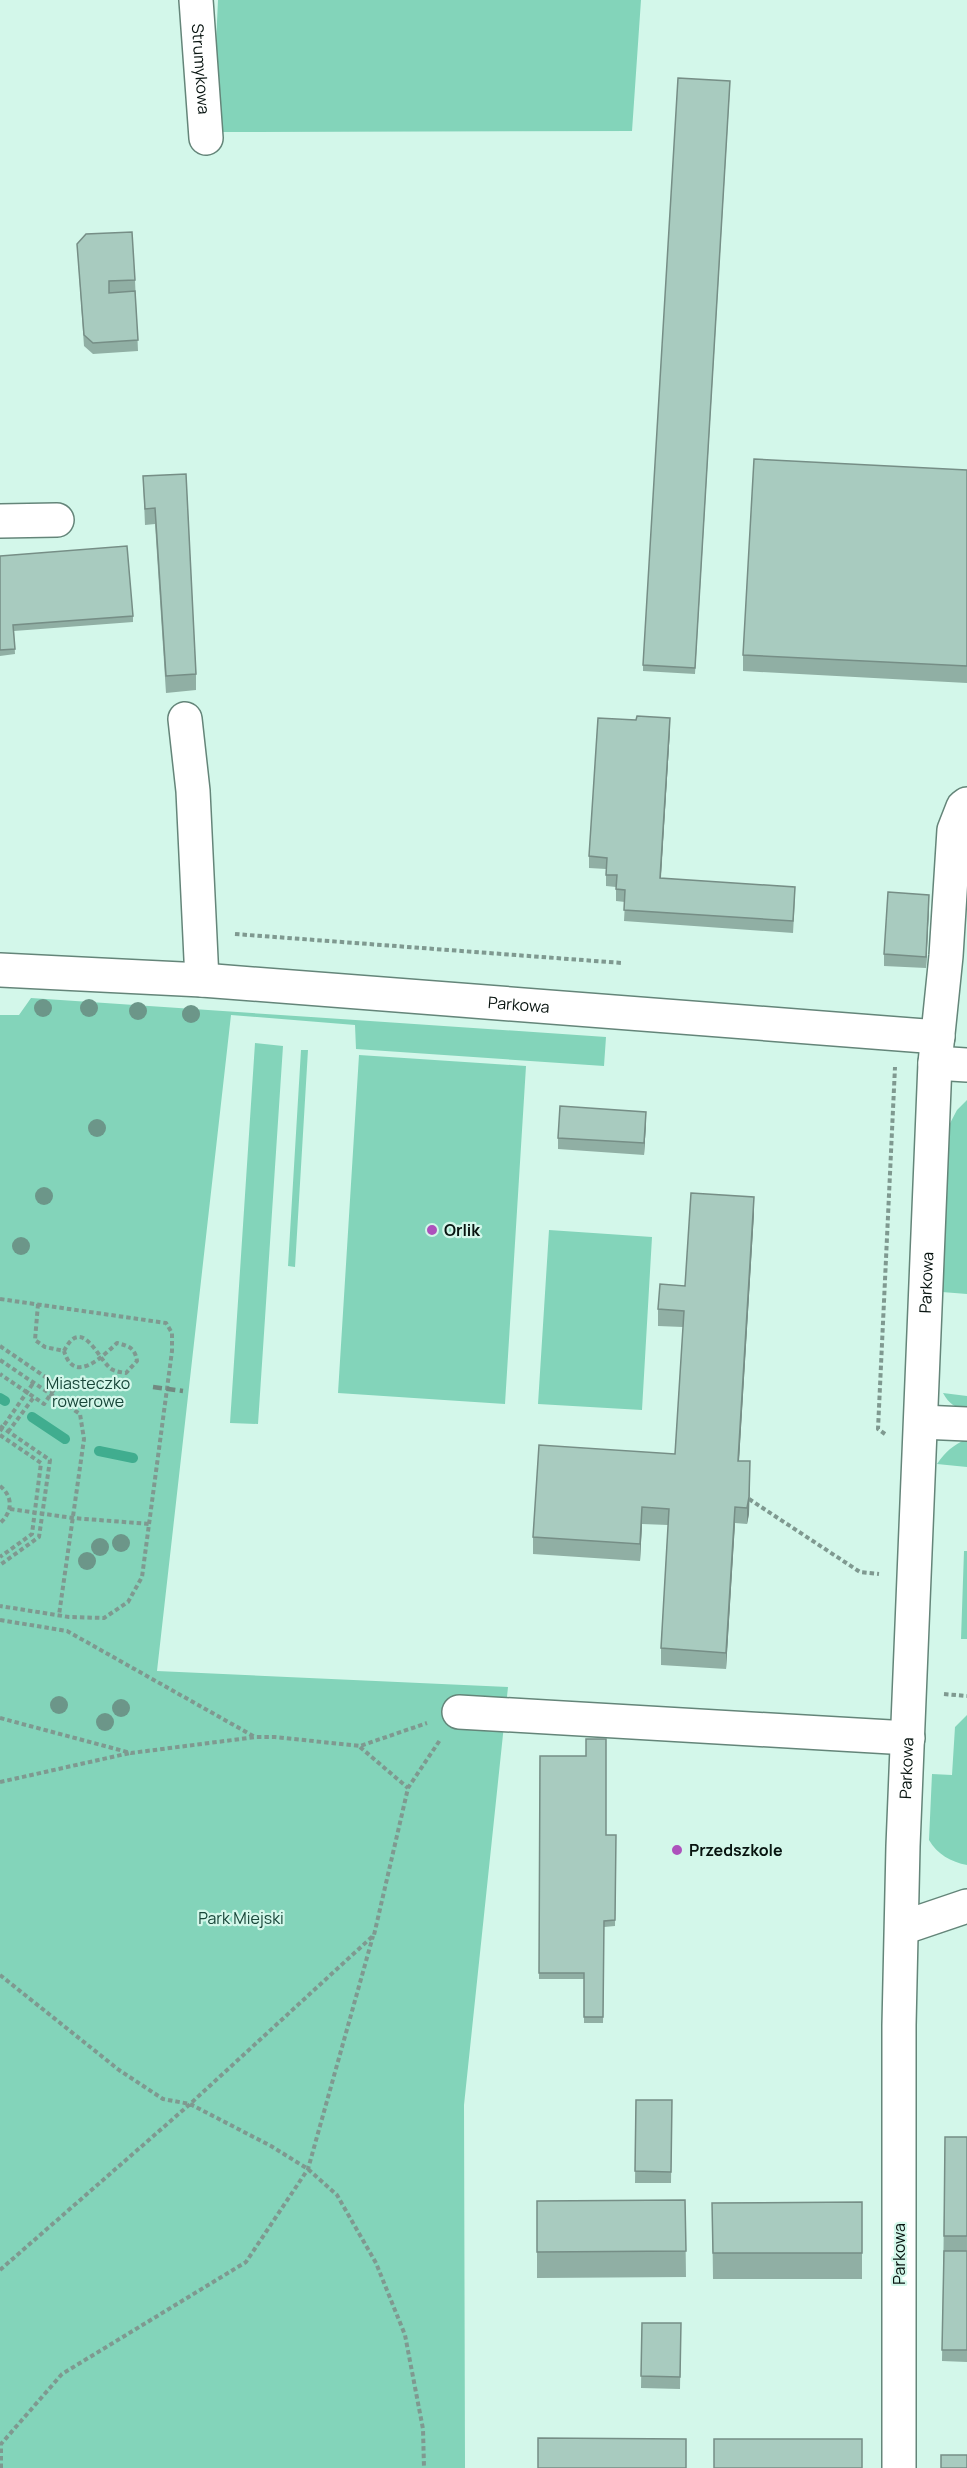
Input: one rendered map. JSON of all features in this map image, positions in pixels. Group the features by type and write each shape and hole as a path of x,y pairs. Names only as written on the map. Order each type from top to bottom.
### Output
{"street":[{"name":"Strumykowa","path":"196,0 206,138"},
{"path":"0,521 57,519"},
{"path":"184,719 193,791 202,980"},
{"path":"967,804 963,807 954,830 946,956 936,1050 967,1065"},
{"name":"Parkowa","path":"0,970 202,980 936,1050 898,2025 899,2468"},
{"path":"921,1422 967,1424"},
{"path":"459,1712 908,1738"},
{"path":"902,1929 967,1906"}],"path":[{"path":"200,937 226,933 622,963"},
{"path":"0,1299 166,1323 172,1333 172,1351 142,1577 128,1602 104,1618 59,1615 0,1606"},
{"path":"38,1304 35,1340 45,1347 64,1351"},
{"path":"64,1351 68,1343 76,1338 84,1338 92,1342 102,1357 108,1367 117,1372 126,1373 137,1361 135,1352 130,1346 117,1343 102,1357 89,1365 72,1366 64,1351"},
{"path":"0,1346 57,1385 44,1404 0,1374"},
{"path":"0,1360 80,1414 84,1439 59,1615"},
{"path":"1,1430 34,1382"},
{"path":"8,1432 34,1396"},
{"path":"0,1565 39,1536 50,1460 8,1432 1,1430"},
{"path":"0,1557 32,1534 41,1463 1,1430"},
{"path":"0,1486 9,1496 10,1509 0,1523"},
{"path":"749,1498 860,1572 881,1574"},
{"path":"10,1509 72,1518 150,1524"},
{"path":"0,1620 68,1631 256,1737"},
{"path":"0,1782 131,1753 256,1737 360,1746 459,1712"},
{"path":"1,2468 1,2444 62,2374 246,2262 308,2169 374,1935 408,1788 459,1712"},
{"path":"0,1718 131,1753"},
{"path":"360,1746 408,1788"},
{"path":"0,2270 190,2104 374,1935"},
{"path":"0,1975 119,2070 163,2099 190,2104 271,2146 308,2169 337,2196 376,2264 405,2335 423,2429 424,2468"}],"green space":[{"path":"218,0 641,0 632,131 212,132"},
{"name":"Park Miejski","path":"31,998 606,1037 604,1066 356,1049 355,1025 231,1015 157,1671 508,1687 464,2105 465,2468 0,2468 0,1015 19,1015"},
{"path":"255,1043 283,1046 258,1424 230,1423"},
{"path":"301,1050 308,1050 295,1267 288,1266"},
{"name":"Orlik","path":"359,1055 526,1066 505,1404 338,1393"},
{"path":"967,1100 967,1294 942,1292 947,1129 957,1110"},
{"path":"549,1230 652,1237 642,1410 538,1404"},
{"path":"943,1393 967,1396 967,1411 953,1405"},
{"path":"967,1439 967,1467 937,1464 950,1449"},
{"path":"964,1551 967,1551 967,1639 961,1639"},
{"path":"967,1715 967,1865 945,1857 929,1840 932,1774 952,1775 955,1727"}],"building":[{"path":"678,78 730,81 695,668 643,665"},
{"path":"132,232 135,280 109,281 109,293 135,291 138,340 93,343 84,335 77,244 86,234"},
{"path":"754,459 967,470 967,666 743,655"},
{"path":"186,474 196,674 166,676 155,508 145,509 143,476"},
{"path":"127,546 133,616 13,625 15,649 0,650 0,556"},
{"path":"637,716 670,718 660,878 795,887 793,921 624,910 625,890 616,889 617,875 606,875 607,858 589,856 598,718 636,720"},
{"path":"888,892 929,895 926,957 884,954"},
{"path":"560,1106 646,1112 644,1143 558,1138"},
{"path":"691,1193 754,1197 738,1461 750,1461 749,1497 747,1508 735,1507 726,1653 661,1648 669,1509 642,1507 640,1544 533,1537 539,1445 675,1454 684,1311 658,1309 660,1284 685,1286"},
{"path":"586,1739 606,1739 606,1835 616,1835 615,1920 604,1921 603,2017 584,2017 584,1973 539,1973 540,1756 586,1756"},
{"path":"636,2100 672,2100 671,2172 635,2171"},
{"path":"945,2137 967,2137 967,2236 944,2236"},
{"path":"685,2200 686,2251 537,2252 537,2201"},
{"path":"862,2202 862,2253 713,2253 712,2203"},
{"path":"944,2251 967,2251 967,2350 942,2350"},
{"path":"642,2323 681,2323 680,2377 641,2376"},
{"path":"538,2438 686,2439 686,2468 538,2468"},
{"path":"714,2439 862,2439 862,2468 714,2468"},
{"path":"941,2455 967,2455 967,2468 941,2468"}],"waterway":[{"path":"0,1398 5,1401"},
{"path":"32,1417 65,1439"},
{"path":"99,1451 133,1458"}],"railway":[{"path":"153,1387 183,1391"}],"place":[{"name":"Orlik","path":"432,1230"},
{"name":"Przedszkole","path":"677,1850"}],"park label":[{"name":"Miasteczko rowerowe","path":"88,1392"}]}
